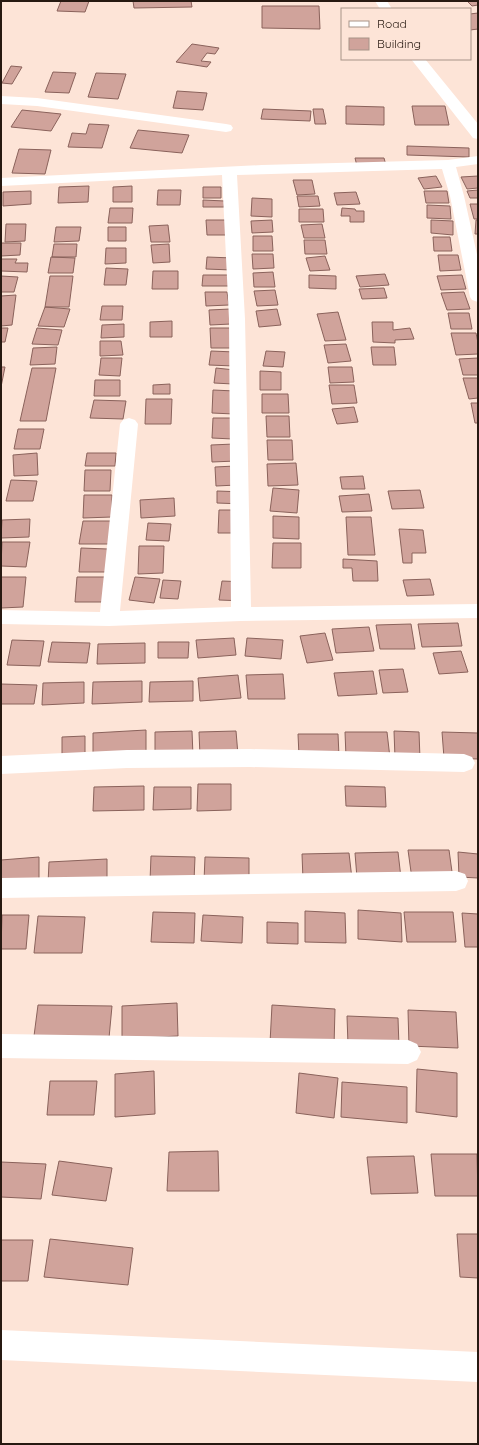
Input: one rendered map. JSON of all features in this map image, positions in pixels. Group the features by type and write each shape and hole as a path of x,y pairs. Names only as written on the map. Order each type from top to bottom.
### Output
{"street":[{"path":"419,60 428,76 468,119 478,135"},
{"path":"1,100 37,102 226,128"},
{"path":"1,182 229,171 448,164 478,160"},
{"path":"448,164 457,196 478,297"},
{"path":"229,171 237,319 241,614"},
{"path":"110,618 129,424"},
{"path":"1,617 110,618 241,614 478,611"},
{"path":"1,765 127,759 242,758 464,762"},
{"path":"1,888 456,881"},
{"path":"1,1046 408,1052"},
{"path":"1,1345 478,1367"}],"building":[{"path":"61,1 89,1 85,12 57,11"},
{"path":"133,1 191,1 192,7 134,8"},
{"path":"467,1 478,1 478,5 472,6"},
{"path":"262,6 319,6 320,29 262,28"},
{"path":"478,13 478,29 471,30 471,14"},
{"path":"192,44 219,48 215,54 207,53 201,61 211,62 207,67 176,62"},
{"path":"11,66 22,67 12,84 2,83"},
{"path":"53,72 76,73 69,93 45,92"},
{"path":"96,73 126,74 118,99 88,97"},
{"path":"177,91 207,93 203,110 173,108"},
{"path":"346,106 384,107 384,125 346,124"},
{"path":"412,106 445,106 449,125 415,125"},
{"path":"263,109 311,111 310,121 261,119"},
{"path":"313,109 323,109 326,124 315,124"},
{"path":"22,110 61,114 51,131 11,127"},
{"path":"89,124 109,125 102,148 68,147 72,133 86,134"},
{"path":"138,130 189,135 182,153 130,148"},
{"path":"407,146 469,148 469,157 407,155"},
{"path":"19,149 51,150 45,174 12,173"},
{"path":"355,158 384,158 387,169 358,170"},
{"path":"436,176 442,187 424,189 418,178"},
{"path":"478,176 478,188 467,189 461,177"},
{"path":"293,180 312,180 315,194 297,195"},
{"path":"89,186 88,202 58,203 59,187"},
{"path":"132,186 132,202 113,202 113,187"},
{"path":"203,187 221,187 221,198 203,198"},
{"path":"158,190 181,190 180,205 157,205"},
{"path":"478,190 478,198 470,198 467,191"},
{"path":"31,191 31,204 3,206 3,192"},
{"path":"424,191 447,191 449,203 426,203"},
{"path":"356,192 360,204 337,205 334,193"},
{"path":"297,196 318,196 320,206 299,207"},
{"path":"252,198 272,199 272,217 251,216"},
{"path":"203,200 225,201 224,207 203,207"},
{"path":"470,204 478,204 478,219 474,219"},
{"path":"427,205 450,206 451,219 427,218"},
{"path":"110,208 133,208 132,223 108,223"},
{"path":"342,208 364,211 364,222 350,222 350,216 341,216"},
{"path":"299,209 323,209 324,222 299,222"},
{"path":"206,220 227,220 228,235 207,235"},
{"path":"272,220 273,232 252,233 251,221"},
{"path":"431,220 453,221 453,235 431,233"},
{"path":"476,220 478,220 478,234 475,234"},
{"path":"6,224 26,224 25,241 5,242"},
{"path":"322,224 325,238 304,238 301,225"},
{"path":"168,225 170,242 151,242 149,226"},
{"path":"56,227 81,227 79,241 54,242"},
{"path":"108,227 126,227 126,241 108,241"},
{"path":"253,236 272,236 273,251 253,251"},
{"path":"433,237 450,237 452,251 434,251"},
{"path":"304,240 325,240 327,254 305,254"},
{"path":"1,243 21,243 20,255 1,256"},
{"path":"54,244 77,244 76,257 52,257"},
{"path":"169,244 170,262 153,263 151,245"},
{"path":"106,248 126,248 126,263 105,264"},
{"path":"252,254 273,254 274,268 253,269"},
{"path":"438,255 458,255 461,270 440,271"},
{"path":"325,256 330,270 310,271 306,258"},
{"path":"51,257 75,258 73,273 48,273"},
{"path":"207,257 233,258 232,270 206,269"},
{"path":"1,259 17,259 15,263 28,263 27,272 1,271"},
{"path":"106,268 128,269 126,285 104,285"},
{"path":"153,271 178,271 178,289 152,289"},
{"path":"273,272 275,287 254,287 253,273"},
{"path":"385,274 389,285 360,287 356,276"},
{"path":"203,275 229,275 229,286 202,286"},
{"path":"309,275 336,276 336,289 309,288"},
{"path":"462,275 466,289 441,290 437,276"},
{"path":"1,276 18,277 14,292 1,292"},
{"path":"50,276 73,276 69,307 45,307"},
{"path":"384,288 387,298 362,299 359,289"},
{"path":"275,290 278,305 257,306 254,291"},
{"path":"205,292 227,292 229,305 206,306"},
{"path":"464,292 470,309 447,310 441,293"},
{"path":"16,295 12,325 1,326 1,296"},
{"path":"102,306 123,306 122,320 100,320"},
{"path":"45,307 70,309 64,327 38,326"},
{"path":"230,309 231,324 210,325 209,310"},
{"path":"277,309 281,325 259,327 256,311"},
{"path":"338,312 346,340 325,341 317,314"},
{"path":"448,313 469,313 472,329 451,329"},
{"path":"172,321 172,337 150,337 150,322"},
{"path":"372,322 393,322 393,330 410,328 414,339 395,340 395,343 373,342"},
{"path":"124,324 124,337 101,338 102,325"},
{"path":"1,328 8,328 5,342 1,342"},
{"path":"37,328 62,330 58,345 32,344"},
{"path":"210,328 232,328 233,348 211,348"},
{"path":"451,333 476,333 478,354 456,355"},
{"path":"100,341 121,341 123,355 100,356"},
{"path":"346,344 351,361 328,363 324,345"},
{"path":"57,347 55,364 30,365 33,348"},
{"path":"371,347 394,347 396,365 373,365"},
{"path":"211,351 235,352 234,366 209,365"},
{"path":"266,351 285,352 283,367 263,366"},
{"path":"101,358 122,358 120,376 99,375"},
{"path":"478,358 478,375 463,375 459,359"},
{"path":"1,367 5,367 1,387"},
{"path":"328,367 352,367 354,382 330,383"},
{"path":"32,368 56,368 46,421 20,421"},
{"path":"216,368 235,370 233,384 214,383"},
{"path":"260,371 281,372 281,390 260,390"},
{"path":"463,378 478,378 478,398 469,399"},
{"path":"95,380 120,380 120,396 94,396"},
{"path":"170,384 170,394 153,394 153,385"},
{"path":"329,385 354,385 357,403 332,404"},
{"path":"213,390 235,391 234,414 212,413"},
{"path":"262,394 288,394 289,413 262,413"},
{"path":"146,399 172,399 171,424 145,424"},
{"path":"94,400 126,401 123,419 90,418"},
{"path":"471,403 478,403 478,423 475,423"},
{"path":"354,407 358,422 337,424 332,409"},
{"path":"266,416 289,416 290,437 267,437"},
{"path":"213,418 235,418 233,439 212,438"},
{"path":"18,429 44,429 40,449 14,449"},
{"path":"267,440 292,440 293,460 268,460"},
{"path":"234,444 236,461 212,462 211,445"},
{"path":"37,453 38,475 14,476 13,455"},
{"path":"87,453 116,453 115,466 85,466"},
{"path":"296,463 298,485 268,486 267,464"},
{"path":"235,466 237,485 216,486 215,467"},
{"path":"85,470 111,470 110,491 84,491"},
{"path":"363,476 365,489 342,489 340,477"},
{"path":"11,480 37,481 33,501 6,501"},
{"path":"273,488 299,490 297,513 270,511"},
{"path":"420,490 424,508 392,509 388,491"},
{"path":"217,491 245,492 244,504 217,503"},
{"path":"369,494 372,511 342,512 339,496"},
{"path":"84,495 112,495 112,517 83,518"},
{"path":"174,498 175,516 141,518 140,500"},
{"path":"219,510 243,510 243,533 218,533"},
{"path":"273,516 299,517 299,539 273,538"},
{"path":"346,517 371,517 375,555 348,555"},
{"path":"30,519 29,537 1,538 2,520"},
{"path":"83,521 112,521 110,544 79,544"},
{"path":"148,523 171,524 169,541 146,540"},
{"path":"399,529 423,530 426,553 412,553 412,563 403,563"},
{"path":"2,542 30,542 26,567 1,566"},
{"path":"273,543 301,543 301,568 272,568"},
{"path":"139,546 164,546 163,573 138,574"},
{"path":"81,548 108,549 106,572 79,572"},
{"path":"343,559 377,561 378,581 353,581 352,568 343,568"},
{"path":"1,577 26,577 23,607 1,608"},
{"path":"77,577 107,577 105,602 75,602"},
{"path":"135,577 160,579 154,603 129,600"},
{"path":"430,579 434,595 407,596 403,580"},
{"path":"163,580 181,581 178,599 160,598"},
{"path":"222,581 248,582 246,601 219,600"},
{"path":"458,623 462,646 422,647 418,624"},
{"path":"411,624 415,649 380,649 376,625"},
{"path":"369,627 374,651 336,653 332,629"},
{"path":"325,633 333,660 307,663 300,636"},
{"path":"234,638 236,655 198,658 196,640"},
{"path":"247,638 283,640 281,659 245,656"},
{"path":"12,640 44,641 40,666 7,665"},
{"path":"52,642 90,643 87,663 48,662"},
{"path":"158,642 189,642 188,658 158,658"},
{"path":"145,643 145,663 97,664 98,644"},
{"path":"461,651 468,672 439,674 433,653"},
{"path":"403,669 408,692 383,693 379,670"},
{"path":"373,671 377,694 338,696 334,673"},
{"path":"283,674 285,699 248,699 246,675"},
{"path":"238,675 241,698 200,701 198,678"},
{"path":"142,681 142,702 92,704 93,682"},
{"path":"193,681 193,701 149,702 150,682"},
{"path":"84,682 84,703 42,705 43,683"},
{"path":"1,684 37,685 34,704 1,704"},
{"path":"146,730 146,755 93,758 93,733"},
{"path":"192,731 193,756 155,757 155,732"},
{"path":"236,731 238,755 200,756 199,732"},
{"path":"394,731 419,732 420,759 395,758"},
{"path":"345,732 387,732 390,758 346,757"},
{"path":"442,732 478,733 478,759 444,758"},
{"path":"298,734 338,734 339,756 299,756"},
{"path":"85,736 85,760 62,761 62,737"},
{"path":"198,784 231,784 231,810 197,811"},
{"path":"144,786 144,810 93,811 94,787"},
{"path":"345,786 385,787 386,807 346,806"},
{"path":"154,787 191,787 191,809 153,810"},
{"path":"408,850 449,850 453,879 412,879"},
{"path":"398,852 401,878 357,878 355,853"},
{"path":"458,852 478,854 478,878 459,877"},
{"path":"349,853 352,879 303,880 302,854"},
{"path":"151,856 195,857 194,881 150,881"},
{"path":"39,857 39,882 1,885 1,860"},
{"path":"205,857 249,858 249,882 204,881"},
{"path":"107,859 107,881 48,884 49,862"},
{"path":"358,910 401,913 402,942 358,939"},
{"path":"305,911 345,913 346,943 305,942"},
{"path":"153,912 195,913 194,943 151,942"},
{"path":"404,912 453,912 456,942 407,942"},
{"path":"462,913 478,914 478,947 465,947"},
{"path":"2,915 29,915 26,949 1,949"},
{"path":"203,915 243,917 242,943 201,941"},
{"path":"38,916 85,917 82,953 34,953"},
{"path":"267,922 298,923 298,944 267,943"},
{"path":"177,1003 178,1036 122,1039 122,1006"},
{"path":"38,1005 112,1006 109,1038 34,1036"},
{"path":"272,1005 335,1009 334,1047 270,1043"},
{"path":"408,1010 456,1012 458,1048 409,1046"},
{"path":"347,1016 398,1018 399,1047 348,1045"},
{"path":"417,1069 457,1073 457,1117 416,1112"},
{"path":"154,1071 155,1114 115,1117 115,1074"},
{"path":"299,1073 338,1078 334,1118 296,1113"},
{"path":"50,1081 97,1081 94,1115 47,1115"},
{"path":"342,1082 407,1087 407,1123 341,1117"},
{"path":"218,1151 219,1191 167,1191 169,1152"},
{"path":"431,1154 477,1154 478,1196 435,1196"},
{"path":"414,1156 418,1193 371,1194 367,1157"},
{"path":"59,1161 112,1168 106,1201 52,1195"},
{"path":"1,1162 46,1164 41,1199 1,1197"},
{"path":"457,1234 478,1234 478,1278 460,1277"},
{"path":"50,1239 133,1248 128,1285 44,1277"},
{"path":"1,1240 33,1240 28,1281 1,1281"}]}
